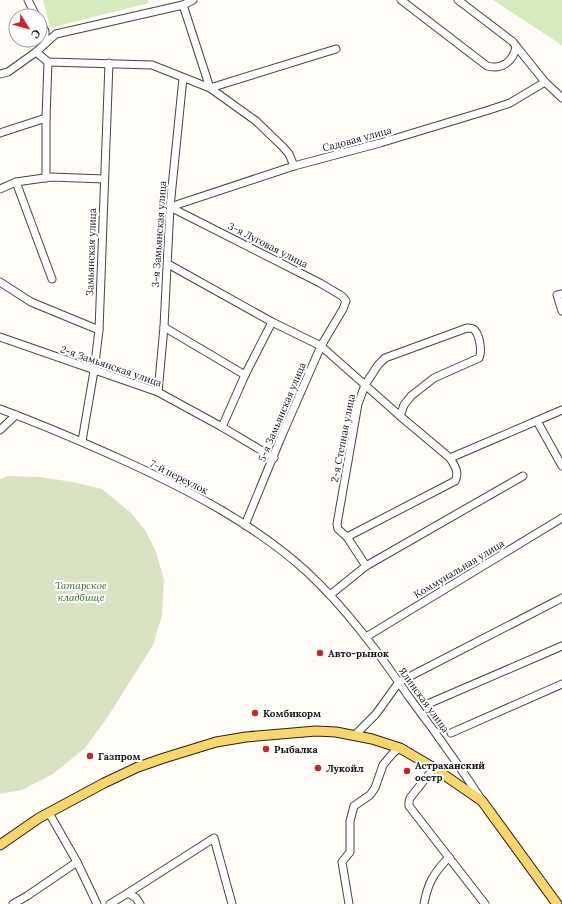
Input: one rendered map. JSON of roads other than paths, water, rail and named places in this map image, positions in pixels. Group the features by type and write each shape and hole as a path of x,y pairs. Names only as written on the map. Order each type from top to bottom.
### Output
{"main road":[{"path":"0,845 49,813 104,783 138,767 216,742 246,736 302,732 336,732 355,735 400,748 434,768 482,801 555,903"}],"street":[{"path":"48,41 56,34 183,5 193,0"},
{"path":"401,0 482,63 490,67 506,64 513,57 516,46"},
{"path":"458,0 513,42 545,82 562,98"},
{"path":"183,5 210,88"},
{"path":"0,74 8,72 40,48"},
{"path":"210,88 336,49"},
{"path":"36,52 48,62 152,65 210,88 261,126 289,154 294,166"},
{"path":"46,178 48,62"},
{"name":"Замьянская улица","path":"82,441 94,370 98,330 109,63"},
{"name":"3-я Замьянская улица","path":"158,392 164,327 170,206 183,78"},
{"name":"Садовая улица","path":"170,206 294,166 380,143 489,110 510,102 545,82"},
{"path":"0,132 46,118"},
{"path":"0,190 16,182 51,176 104,179"},
{"path":"16,182 52,279"},
{"name":"3-я Луговая улица","path":"170,206 320,283 343,298 346,302 343,309"},
{"path":"168,264 272,322 321,346 450,458 457,472 455,481 346,537"},
{"path":"0,282 31,302 98,330"},
{"path":"560,295 562,311"},
{"name":"5-я Замьянская улица","path":"245,525 321,346 343,309"},
{"path":"222,427 245,375 272,322"},
{"path":"164,327 245,375"},
{"name":"2-я Степная улица","path":"366,566 346,537 338,529 337,524 358,404 364,384 380,362 387,358 467,328 474,330 476,332 480,347 479,358 434,378 411,396 404,405 400,416"},
{"name":"2-я Замьянская улица","path":"0,337 158,392 222,427 274,458"},
{"name":"7-й переулок","path":"0,409 82,441 158,476 212,505 245,525 285,553 330,595"},
{"path":"450,458 562,410"},
{"path":"0,430 16,415"},
{"path":"537,421 562,466"},
{"path":"330,595 366,566 523,476"},
{"name":"Коммунальная улица","path":"366,637 562,518"},
{"name":"Ялинская улица","path":"330,595 345,610 366,637 482,801"},
{"path":"355,735 376,714 399,682 562,598"},
{"path":"430,703 562,646"},
{"path":"451,733 562,684"},
{"path":"349,904 342,862 350,852 350,821 352,809 356,804 370,795 375,788 383,765 393,753 400,748"},
{"path":"434,768 408,802 411,809 485,904"},
{"path":"49,813 77,862 97,904"},
{"path":"110,904 214,838 232,904"},
{"path":"424,904 426,892 433,876 449,857"},
{"path":"13,904 77,862"},
{"path":"128,893 136,898 140,904"},
{"path":"24,904 27,896"}],"place":[{"name":"Авто-рынок","path":"320,653"},
{"name":"Комбикорм","path":"255,713"},
{"name":"Рыбалка","path":"266,749"},
{"name":"Газпром","path":"90,756"},
{"name":"Лукойл","path":"318,768"},
{"name":"Астраханский осетр","path":"407,771"}],"park label":[{"name":"Татарское кладбище","path":"81,590"}]}
